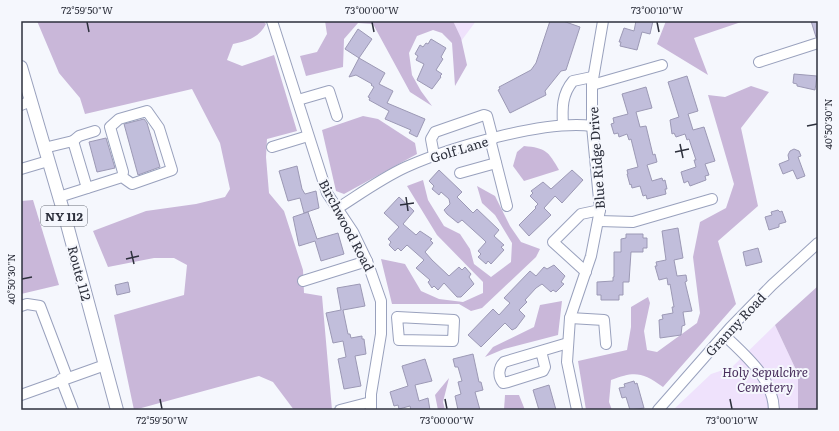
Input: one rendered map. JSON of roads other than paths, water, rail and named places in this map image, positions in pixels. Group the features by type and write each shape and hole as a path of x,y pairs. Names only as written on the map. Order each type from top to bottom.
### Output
{"main road":[{"name":"Route 112","path":"21,67 26,103 44,148 59,197 117,410"}],"street":[{"name":"Birchwood Road","path":"272,21 327,193 353,232 367,260 381,301 381,334 371,406"},
{"name":"Blue Ridge Drive","path":"577,410 574,401 568,362 568,343 570,318 586,272 599,221 600,210 592,126 592,81 603,21"},
{"path":"758,62 818,43"},
{"path":"563,125 563,104 567,88 573,80 592,81 662,65"},
{"path":"298,100 329,91 337,116"},
{"path":"147,111 159,128 172,170 132,184 122,177 123,172 110,127 119,119 147,111"},
{"path":"434,155 431,140 435,132 484,115 486,116 507,206"},
{"name":"Golf Lane","path":"338,208 405,167 434,155 492,139 563,125 592,126"},
{"path":"44,148 73,141 79,136 95,131"},
{"path":"272,147 308,136"},
{"path":"73,141 87,188"},
{"path":"21,168 48,161"},
{"path":"460,173 496,163"},
{"path":"59,197 122,177"},
{"path":"599,221 633,222 712,199"},
{"path":"586,272 553,242 581,214 600,210"},
{"name":"Granny Road","path":"658,410 724,335 772,285 818,242"},
{"path":"302,281 367,260"},
{"path":"24,305 40,306 73,410"},
{"path":"381,315 454,320 453,341 399,340 397,317"},
{"path":"570,318 604,320 606,344"},
{"path":"724,335 761,372 774,398 774,410"},
{"path":"541,351 568,343"},
{"path":"21,395 64,378 105,365"},
{"path":"340,410 371,406"}],"park label":[{"name":"Holy Sepulchre Cemetery","path":"765,378"}]}
